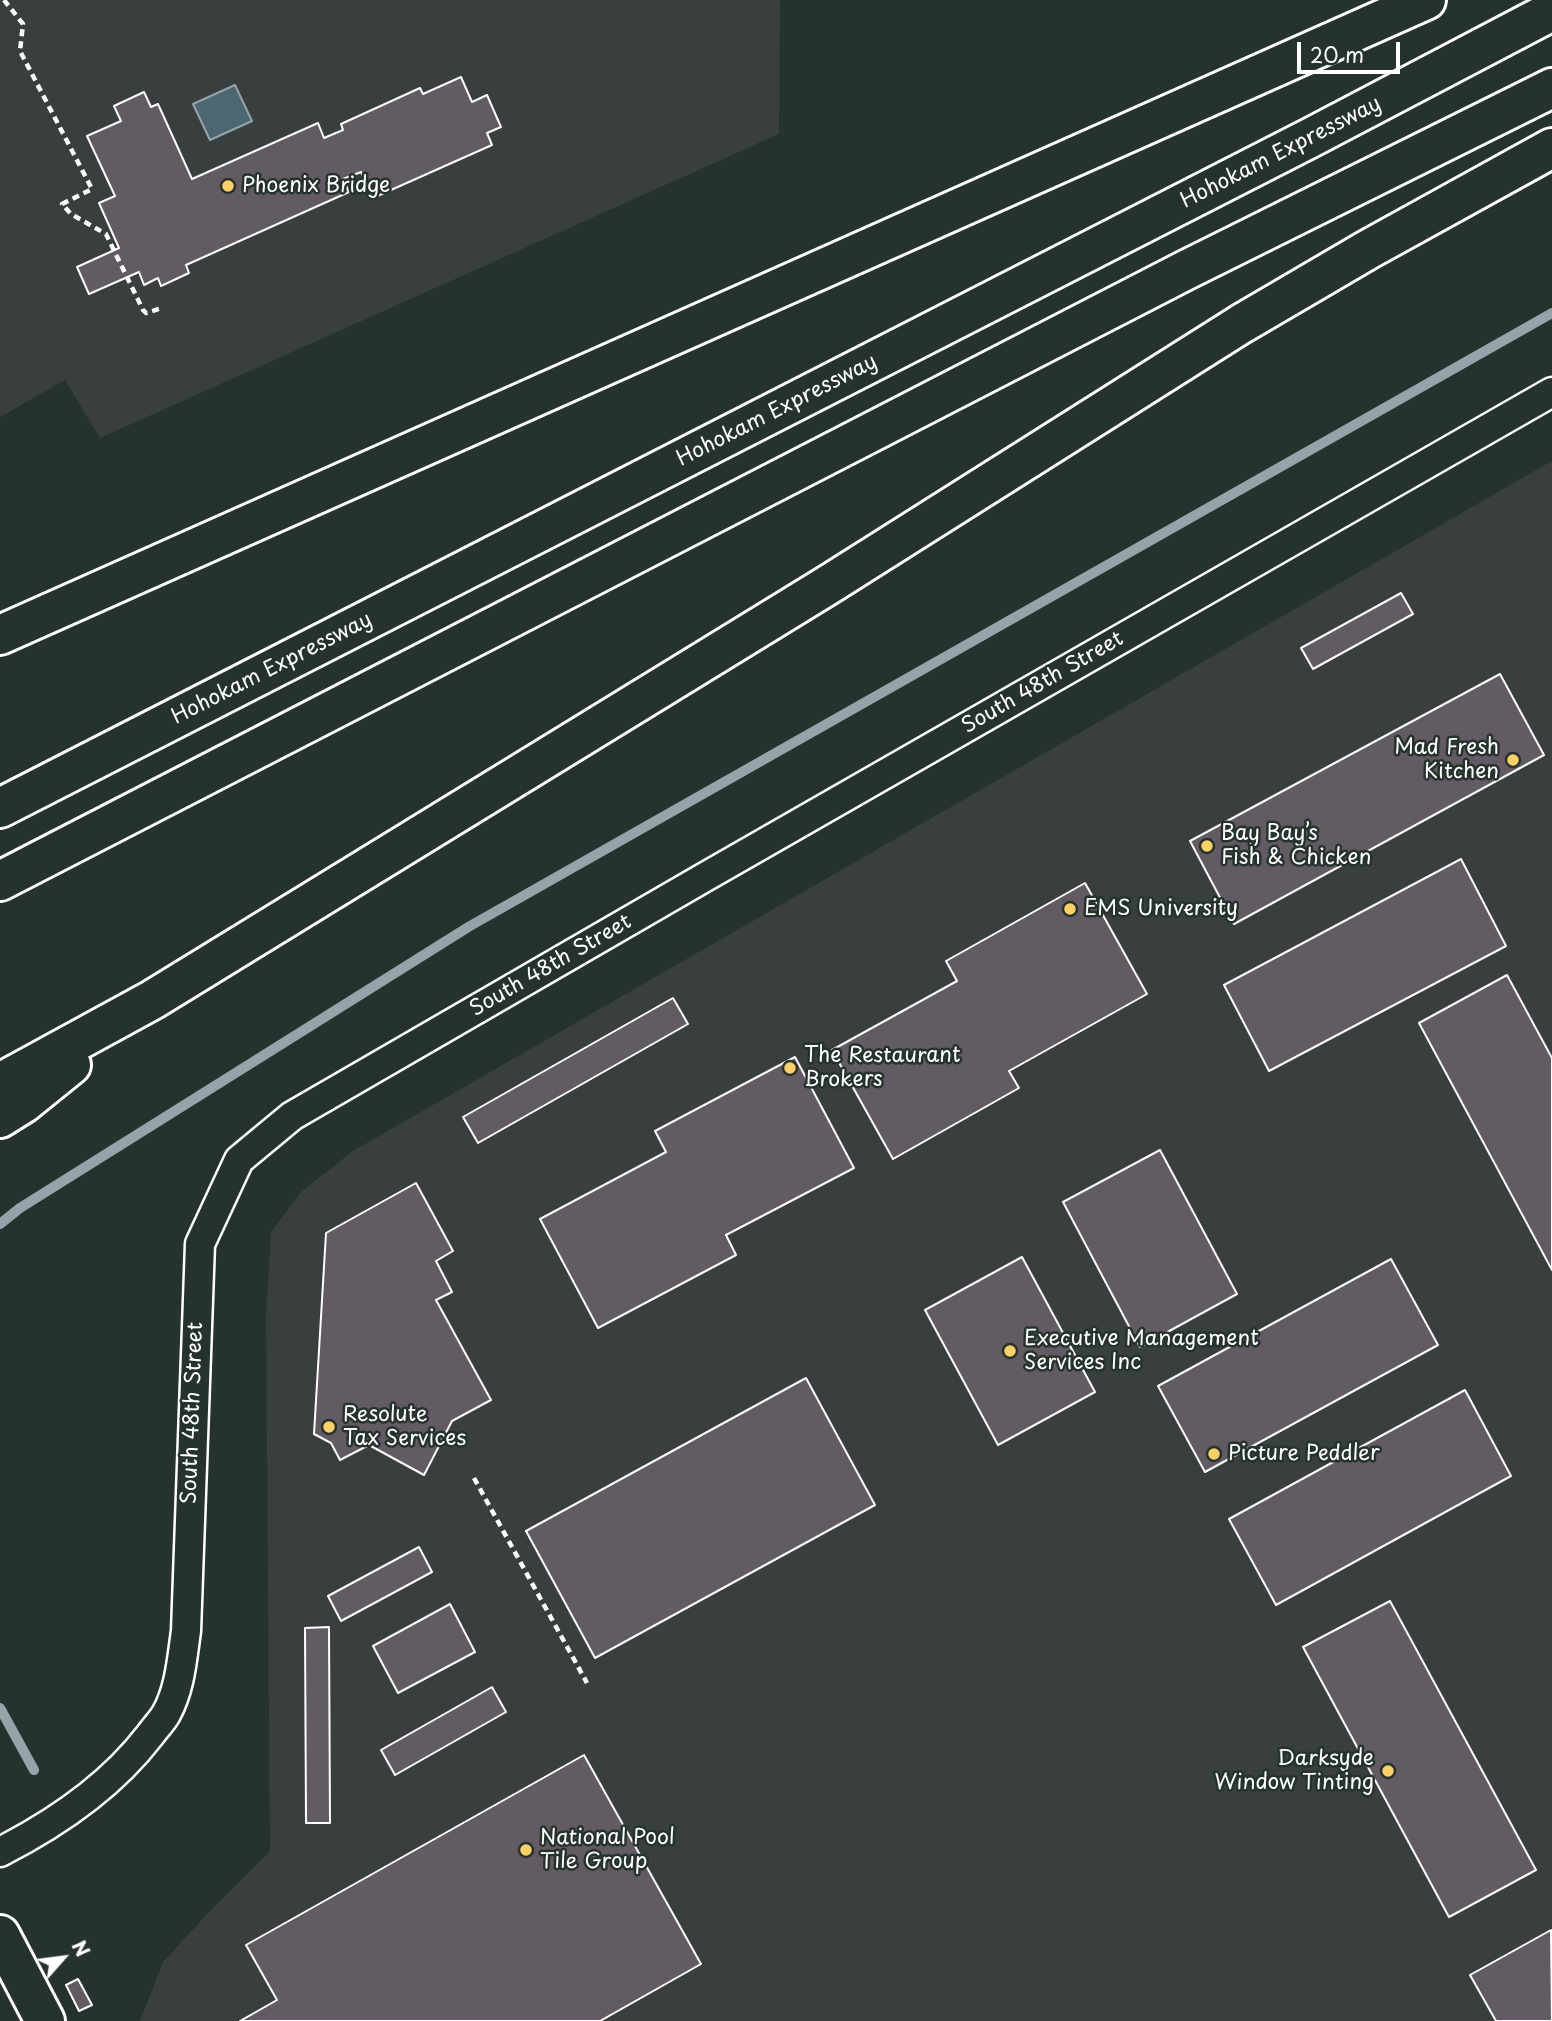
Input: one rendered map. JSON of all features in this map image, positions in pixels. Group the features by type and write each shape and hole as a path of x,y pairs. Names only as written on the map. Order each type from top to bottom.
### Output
{"main road":[{"path":"0,635 1426,0"},
{"name":"Hohokam Expressway","path":"0,808 1274,157 1552,11"},
{"path":"0,881 1186,270 1552,88"},
{"path":"0,1083 152,1000 828,586 1241,324 1369,249 1552,148"},
{"path":"0,1118 24,1103 152,1000"},
{"path":"0,1934 45,2021"}],"street":[{"name":"South 48th Street","path":"0,1852 52,1823 96,1792 133,1758 166,1714 181,1672 186,1631 200,1244 239,1160 292,1116 314,1103 1552,392"}],"path":[{"path":"4,0 23,23 20,51 92,189 62,204 71,214 106,234 143,310 146,313 162,308"},
{"path":"474,1478 587,1683"}],"shaded area":[{"path":"0,0 780,0 779,134 100,438 65,380 0,417"},
{"path":"1552,461 1552,2021 140,2021 163,1962 270,1851 266,1318 271,1232 302,1191 353,1151"}],"water":[{"path":"235,85 252,121 210,140 193,104"}],"building":[{"name":"Phoenix Bridge","path":"461,77 472,102 487,95 501,127 487,133 492,145 373,198 361,172 343,179 349,192 186,265 189,273 161,286 158,278 144,285 139,272 89,294 77,267 119,248 99,203 115,196 87,136 121,121 114,106 144,92 151,107 158,104 192,179 318,123 324,138 343,130 341,124 420,88 423,94"},
{"path":"1401,593 1413,614 1313,669 1301,648"},
{"path":"1500,674 1544,755 1234,924 1190,841"},
{"path":"1461,859 1506,946 1269,1071 1224,985"},
{"path":"1085,883 1147,994 1009,1071 1019,1088 893,1159 832,1050 957,981 946,961"},
{"path":"1507,975 1552,1058 1552,1270 1419,1023"},
{"path":"673,998 688,1024 478,1143 463,1117"},
{"path":"795,1057 854,1168 726,1235 736,1255 598,1328 540,1219 666,1152 655,1131"},
{"path":"1160,1150 1237,1294 1140,1347 1063,1202"},
{"path":"416,1183 453,1251 436,1261 452,1292 436,1300 491,1400 452,1421 424,1475 369,1445 340,1460 331,1443 314,1434 326,1233"},
{"name":"Executive Management Services Inc","path":"1022,1257 1095,1392 998,1445 925,1310"},
{"path":"1391,1259 1438,1345 1205,1472 1158,1386"},
{"path":"806,1378 875,1505 595,1658 526,1531"},
{"path":"1465,1390 1511,1476 1276,1605 1229,1519"},
{"path":"419,1547 432,1572 341,1621 328,1596"},
{"path":"1390,1601 1536,1870 1449,1917 1303,1647"},
{"path":"450,1604 475,1652 398,1693 373,1646"},
{"path":"329,1627 330,1823 306,1823 305,1628"},
{"path":"492,1687 506,1712 395,1775 381,1750"},
{"name":"National Pool Tile Group","path":"584,1755 701,1964 600,2021 240,2021 277,2000 246,1945"},
{"path":"1551,1930 1552,2021 1496,2021 1470,1975"},
{"path":"78,1979 92,2005 79,2011 66,1985"}],"waterway":[{"path":"0,1224 20,1208 470,926 1552,313"},
{"path":"0,1708 34,1770"}],"place":[{"name":"Phoenix Bridge","path":"228,186"},
{"name":"Mad Fresh Kitchen","path":"1513,760"},
{"name":"Bay Bay’s Fish & Chicken","path":"1207,846"},
{"name":"EMS University","path":"1070,909"},
{"name":"The Restaurant Brokers","path":"790,1068"},
{"name":"Executive Management Services Inc","path":"1010,1351"},
{"name":"Resolute Tax Services","path":"329,1427"},
{"name":"Picture Peddler","path":"1214,1454"},
{"name":"Darksyde Window Tinting","path":"1388,1771"},
{"name":"National Pool Tile Group","path":"526,1850"}]}
